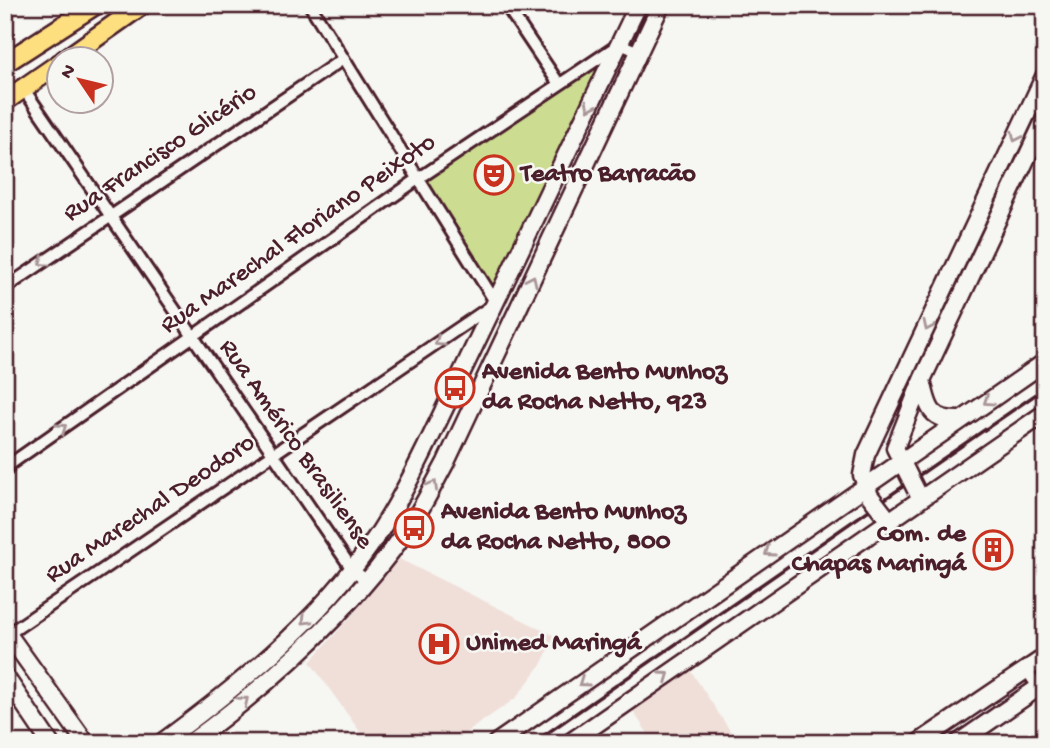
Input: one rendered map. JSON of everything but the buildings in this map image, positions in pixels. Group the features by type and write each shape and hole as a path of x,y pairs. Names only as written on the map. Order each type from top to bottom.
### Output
{"main road":[{"path":"5,63 95,5"},
{"path":"80,46 120,11 141,5"},
{"path":"161,743 276,651 317,610 352,569 389,517 425,450 638,5"},
{"path":"190,743 288,665 347,607 410,526 446,462 661,5"},
{"path":"5,101 46,72"},
{"path":"888,516 868,491 862,475 866,455 1045,75"},
{"path":"915,496 895,448 922,380 1045,119"},
{"path":"957,265 974,273"},
{"path":"496,743 904,467 961,419 1045,362"},
{"path":"922,380 928,403 935,415 942,419 961,419"},
{"path":"569,743 915,496 1045,413"},
{"path":"6,634 86,743"},
{"path":"918,743 1045,657"},
{"path":"5,676 50,743"},
{"path":"958,743 1042,690"},
{"path":"204,711 213,726"}],"street":[{"path":"310,5 496,303 517,313"},
{"path":"506,5 559,84"},
{"path":"620,44 639,52"},
{"name":"Rua Marechal Floriano Peixoto","path":"6,467 418,180 620,44"},
{"name":"Rua Francisco Glicério","path":"5,288 343,58"},
{"name":"Rua Américo Brasiliense","path":"23,88 352,569 367,581"},
{"name":"Rua Marechal Deodoro","path":"6,634 496,303"},
{"path":"1026,669 1042,690"}],"shaded area":[{"name":"Unimed Maringá","path":"395,557 555,636 541,665 516,698 451,743 368,743 310,662 354,613"},
{"path":"685,662 738,743 654,743 627,702"}],"green space":[{"path":"620,44 496,303 418,179"}],"railway":[{"path":"533,743 1045,388"}],"place":[{"name":"Teatro Barracão","path":"494,175"},
{"name":"Avenida Bento Munhoz da Rocha Netto, 923","path":"455,388"},
{"name":"Avenida Bento Munhoz da Rocha Netto, 800","path":"414,528"},
{"name":"Com. de Chapas Maringá","path":"993,550"},
{"name":"Unimed Maringá","path":"439,644"}]}
